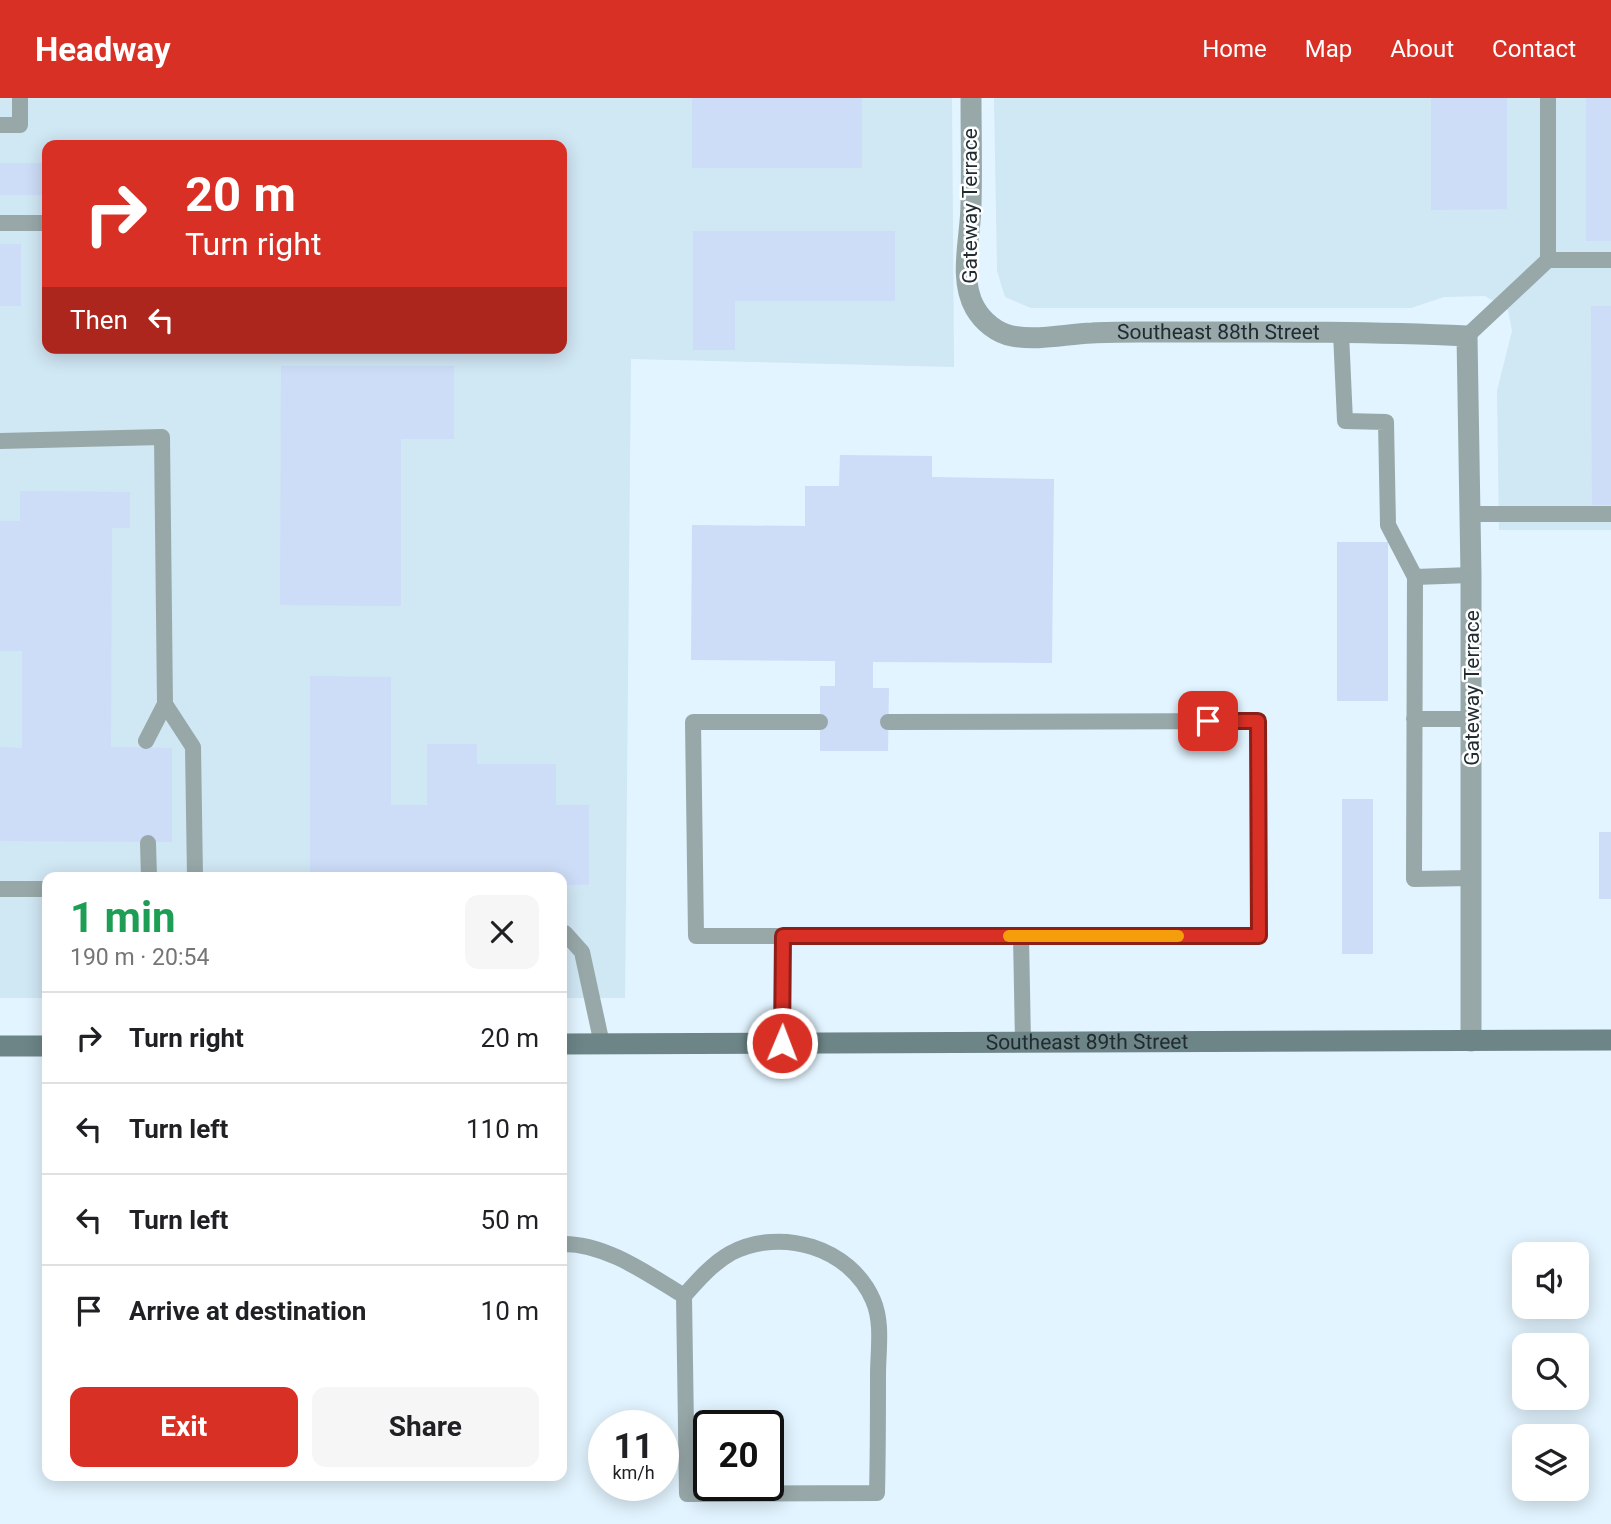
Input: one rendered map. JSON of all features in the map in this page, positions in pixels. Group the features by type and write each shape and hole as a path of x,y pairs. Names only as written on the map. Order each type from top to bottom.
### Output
{"main road":[{"name":"Southeast 89th Street","path":"567,1044 1611,1040"},
{"path":"0,1046 42,1046"}],"street":[{"name":"Gateway Terrace","path":"971,98 971,207 967,258 968,285 977,312"},
{"name":"Southeast 88th Street","path":"977,312 1000,332 1024,337 1092,332 1468,336"},
{"name":"Gateway Terrace","path":"1468,336 1472,719 1471,1041"}],"lane":[{"path":"0,125 20,125 20,98"},
{"path":"1548,98 1548,260"},
{"path":"0,223 42,223"},
{"path":"1468,336 1548,260 1611,260"},
{"path":"1341,333 1345,421 1387,422 1388,526 1415,577 1414,879 1472,878"},
{"path":"0,441 162,437 165,704 146,741"},
{"path":"1470,514 1611,514"},
{"path":"1415,577 1471,575"},
{"path":"165,704 193,747 195,872"},
{"path":"1414,719 1472,719"},
{"path":"820,722 693,722 696,936 1259,936 1258,721 888,722"},
{"path":"148,843 149,872"},
{"path":"0,889 42,889"},
{"path":"567,935 582,952 603,1044"},
{"path":"782,1043 783,936"},
{"path":"1021,936 1023,1043"},
{"path":"781,1240 811,1245 836,1258 857,1276 873,1300 879,1329 877,1493 687,1494 684,1296 707,1271 730,1253 756,1242 781,1240"},
{"path":"567,1244 607,1254 684,1296"}],"shaded area":[{"path":"0,98 952,98 954,367 631,359 625,998 567,998 567,872 42,872 42,998 0,998"},
{"path":"994,98 1611,98 1611,530 1499,530 1497,391 1512,331 1508,310 1485,296 1444,297 1411,308 1031,308 1005,297 997,271"}],"building":[{"path":"692,98 862,98 862,168 692,168"},
{"path":"1431,98 1507,98 1507,209 1431,210"},
{"path":"1586,98 1611,98 1611,241 1586,241"},
{"path":"0,163 42,163 42,195 0,195"},
{"path":"693,231 895,231 895,301 735,301 735,350 693,350"},
{"path":"0,244 21,244 21,306 0,306"},
{"path":"1591,306 1611,306 1611,505 1592,505"},
{"path":"281,366 454,366 454,439 401,439 401,606 280,605"},
{"path":"840,455 932,456 932,477 1054,479 1052,663 873,662 873,688 889,688 888,751 820,751 820,686 835,686 835,661 691,660 692,525 805,526 805,486 839,486"},
{"path":"20,491 130,492 130,528 112,528 111,747 172,748 172,842 0,841 0,747 22,748 22,651 0,651 0,521 20,521"},
{"path":"1337,542 1388,542 1388,701 1337,701"},
{"path":"310,676 391,677 391,805 427,805 427,744 477,744 477,764 556,764 556,805 589,805 589,885 567,885 567,872 310,872"},
{"path":"1342,799 1373,799 1373,954 1342,954"},
{"path":"1599,832 1611,832 1611,899 1599,899"}],"slow traffic":[{"path":"1009,936 1178,936"}],"route":[{"path":"782,1043 783,936 1259,936 1258,721 1208,721"}]}
